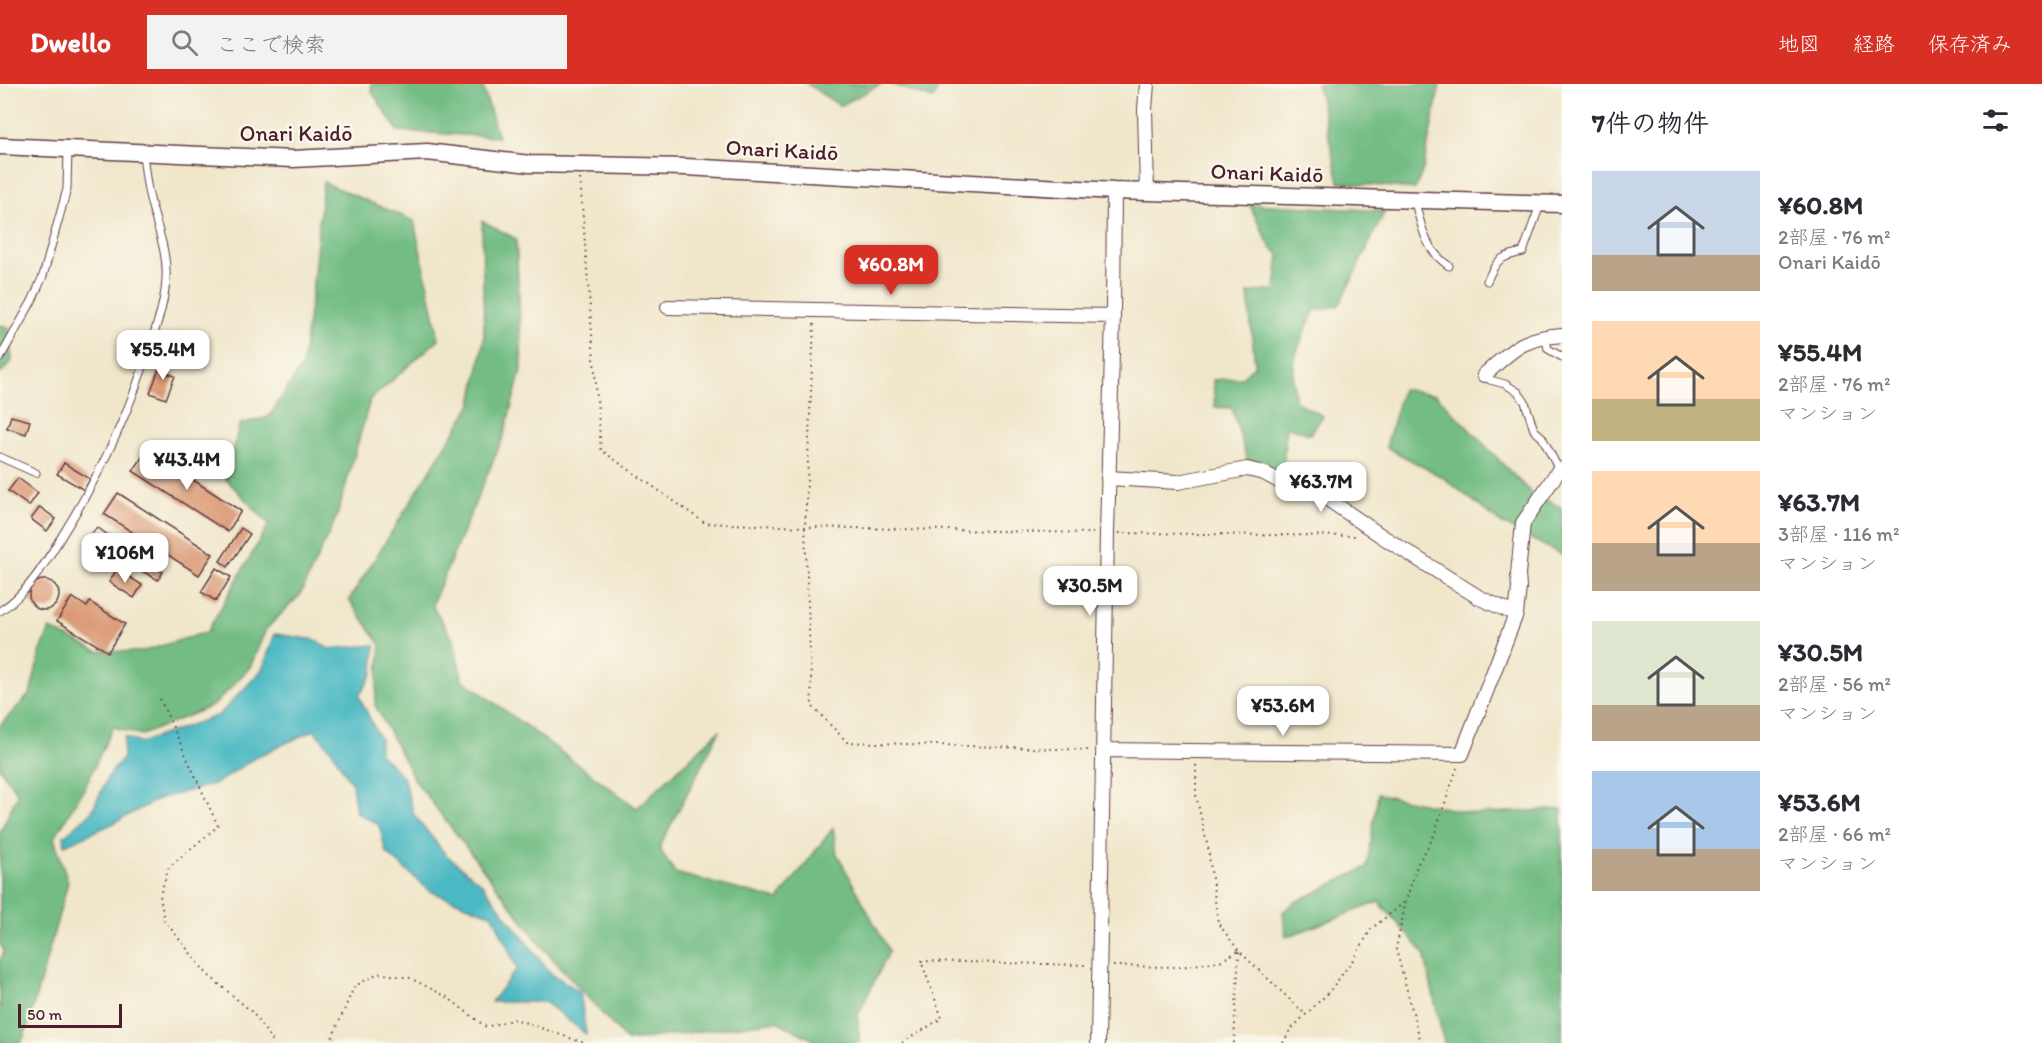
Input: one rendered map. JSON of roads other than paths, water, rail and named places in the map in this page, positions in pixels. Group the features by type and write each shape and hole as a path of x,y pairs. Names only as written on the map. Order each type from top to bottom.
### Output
{"street":[{"path":"1147,84 1145,109 1147,192"},
{"name":"Onari Kaidō","path":"0,146 293,159 427,152 530,164 686,167 1114,191 1562,204"},
{"path":"1098,1043 1114,191"},
{"path":"668,307 1113,316"},
{"path":"1484,375 1516,347 1536,337 1562,334"},
{"path":"1108,478 1178,482 1247,469 1264,473 1288,486 1313,489 1383,537 1480,598 1515,614"},
{"path":"1104,750 1462,754 1515,614 1520,588 1518,574 1523,523 1561,470"}],"lane":[{"path":"0,358 32,302 43,276 67,189 68,149"},
{"path":"0,611 24,590 84,501 116,440 133,399 156,329 163,300 166,260 149,195 142,152"},
{"path":"1415,201 1431,250 1438,259 1449,266"},
{"path":"1488,281 1496,262 1509,255 1523,252 1540,204"},
{"path":"1545,336 1548,349 1562,357"},
{"path":"1484,375 1518,392 1525,402 1534,430 1542,437 1561,470"},
{"path":"0,457 36,473"}],"water":[{"path":"275,634 316,640 329,649 375,645 373,673 359,696 380,740 380,754 403,777 414,815 446,855 481,883 550,973 580,992 586,1034 545,1002 491,1002 517,969 493,915 430,891 386,852 379,825 356,812 352,784 332,751 314,730 256,757 217,783 158,799 114,823 65,845 64,836 91,813 108,777 123,758 124,737 140,743 219,715 262,670"}]}
